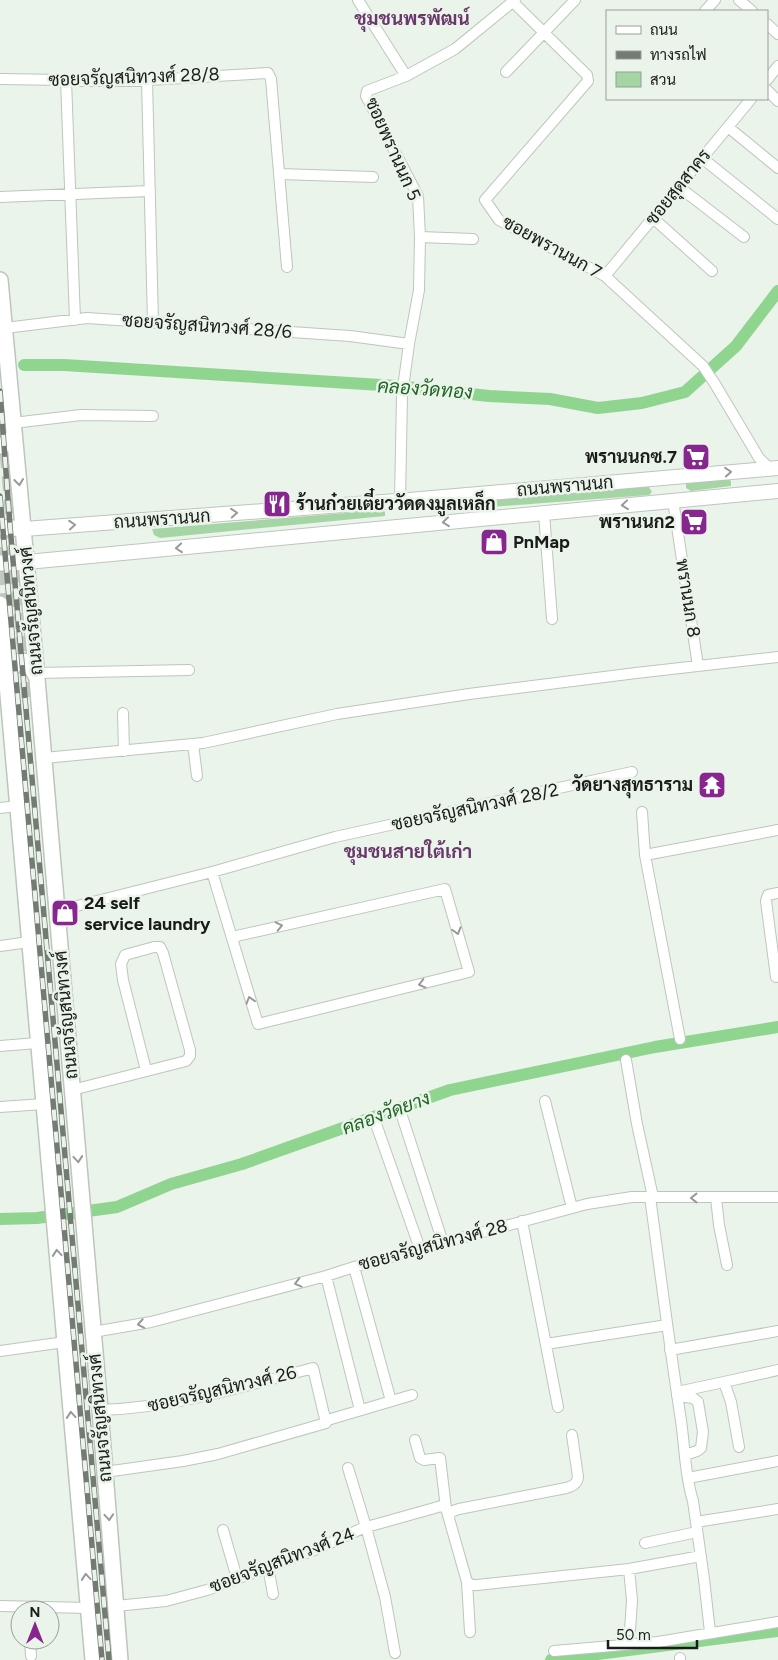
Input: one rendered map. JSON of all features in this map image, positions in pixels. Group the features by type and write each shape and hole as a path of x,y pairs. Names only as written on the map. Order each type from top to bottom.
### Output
{"main road":[{"name":"ถนนจรัญสนิทวงศ์","path":"0,280 37,676 120,1660"},
{"path":"0,368 3,406"},
{"path":"0,446 9,443 14,429"},
{"path":"774,468 762,473 760,477 763,484 778,490"},
{"name":"ถนนพรานนก","path":"24,529 400,500 774,468"},
{"path":"694,475 681,486 682,491 686,496 701,498"},
{"path":"649,479 656,483 660,490 660,495 656,502"},
{"name":"ถนนพรานนก","path":"27,562 778,490"},
{"path":"0,527 24,529"},
{"path":"0,563 27,562"},
{"name":"ถนนจรัญสนิทวงศ์","path":"0,604 6,735 18,806 93,1660"},
{"path":"4,670 23,661 28,662 37,676"},
{"name":"ถนนจรัญสนิทวงศ์","path":"22,701 49,998"},
{"path":"45,1112 49,998"},
{"path":"49,998 75,1116"}],"street":[{"path":"358,0 406,76"},
{"path":"506,72 575,0"},
{"path":"706,10 715,0"},
{"path":"739,0 751,10"},
{"name":"ซอยพรานนก 5","path":"400,500 402,395 419,290 420,237 418,196 366,96 367,91 406,76 455,49 516,3"},
{"name":"ซอยพรานนก 7","path":"516,3 588,75 588,81 485,200 500,220 606,276 703,366 759,458 774,468"},
{"path":"768,25 778,34"},
{"path":"768,79 778,66"},
{"name":"ซอยจรัญสนิทวงศ์ 28/8","path":"0,79 147,80 268,73 271,79 279,174"},
{"path":"66,80 75,320"},
{"path":"147,80 154,323"},
{"path":"768,91 778,101"},
{"name":"ซอยสุดสาคร","path":"606,276 653,218 667,208 679,187 750,100"},
{"path":"728,127 778,168"},
{"path":"702,158 778,219"},
{"path":"287,267 279,174 372,177"},
{"path":"679,187 744,236"},
{"path":"0,197 150,191"},
{"path":"653,218 712,271"},
{"path":"420,237 473,239"},
{"name":"ซอยจรัญสนิทวงศ์ 28/6","path":"4,328 87,318 350,336 409,344"},
{"path":"14,429 81,415 153,416"},
{"name":"พรานนก 8","path":"673,500 698,666"},
{"path":"544,513 552,619"},
{"path":"44,758 193,744 337,714 440,698 778,657"},
{"path":"37,676 189,670"},
{"path":"123,713 124,751"},
{"path":"193,744 197,776"},
{"name":"ซอยจรัญสนิทวงศ์ 28/2","path":"57,911 212,872 335,837 632,772"},
{"path":"0,808 18,806"},
{"path":"642,812 645,855 680,1039"},
{"path":"645,855 778,830"},
{"path":"212,872 258,1024 469,972 445,889 232,937"},
{"path":"776,977 766,901 768,895 778,893"},
{"path":"0,946 29,942"},
{"path":"72,1090 186,1061 190,1056 190,1050 160,947 147,948 124,955 121,964 123,980 146,1070"},
{"path":"0,1046 38,1043"},
{"path":"626,1060 652,1197 670,1350 688,1478 697,1527 710,1632"},
{"path":"545,1101 572,1208"},
{"path":"0,1107 45,1112"},
{"path":"402,1116 443,1242"},
{"path":"376,1124 420,1249"},
{"name":"ซอยจรัญสนิทวงศ์ 28","path":"93,1332 151,1322 587,1204 632,1197 778,1198"},
{"path":"716,1198 719,1226 727,1264"},
{"path":"522,1221 558,1407"},
{"path":"354,1267 391,1401"},
{"path":"326,1276 360,1410"},
{"path":"546,1344 667,1325"},
{"path":"670,1350 778,1331"},
{"path":"0,1351 64,1342"},
{"name":"ซอยจรัญสนิทวงศ์ 26","path":"100,1410 141,1408 170,1404 313,1368 326,1423 218,1454 105,1472"},
{"path":"677,1394 778,1370"},
{"path":"724,1382 731,1402 739,1447"},
{"path":"677,1394 693,1398 698,1402 703,1432 701,1448 685,1455"},
{"path":"331,1419 412,1395"},
{"name":"ซอยจรัญสนิทวงศ์ 24","path":"116,1606 166,1601 207,1590 317,1549 366,1528 441,1506 447,1512 575,1485 578,1482 578,1477 572,1435"},
{"path":"415,1440 420,1458 424,1460 440,1458 447,1512 467,1582 470,1632"},
{"path":"688,1478 778,1461"},
{"path":"348,1468 385,1597 395,1653"},
{"path":"645,1543 697,1527 778,1510"},
{"path":"223,1530 237,1578"},
{"path":"467,1582 477,1585 629,1569 701,1556"},
{"path":"268,1567 273,1594"},
{"path":"629,1569 632,1600 630,1630"},
{"path":"60,1608 89,1608"},
{"path":"554,1651 633,1645 778,1622"},
{"path":"31,1650 31,1656"}],"green space":[{"path":"727,478 731,481 731,486 691,491 686,488 686,484 692,481"},
{"path":"649,487 652,492 649,495 439,511 438,507 441,504"},
{"path":"382,510 385,512 385,516 160,538 154,535 152,529"}],"waterway":[{"name":"คลองวัดทอง","path":"24,365 64,365 397,386 489,396 550,399 598,408 642,403 685,392 736,346 778,291"},
{"name":"คลองวัดยาง","path":"0,1219 37,1218 117,1207 171,1184 242,1164 450,1090 655,1047 778,1027"},
{"path":"551,1660 778,1631"}],"tunnel":[{"path":"3,407 29,700"},
{"path":"0,524 8,620"}],"railway":[{"path":"0,391 10,526 109,1660"},
{"path":"0,496 102,1660"}],"place":[{"name":"พรานนกซ.7","path":"696,457"},
{"name":"ร้านก๋วยเตี๋ยววัดดงมูลเหล็ก","path":"277,504"},
{"name":"พรานนก2","path":"694,522"},
{"name":"PnMap","path":"494,542"},
{"name":"วัดยางสุทธาราม","path":"712,785"},
{"name":"24 self service laundry","path":"65,913"}],"district":[{"name":"ชุมชนพรพัฒน์","path":"412,18"},
{"name":"ชุมชนสายใต้เก่า","path":"408,851"}]}
